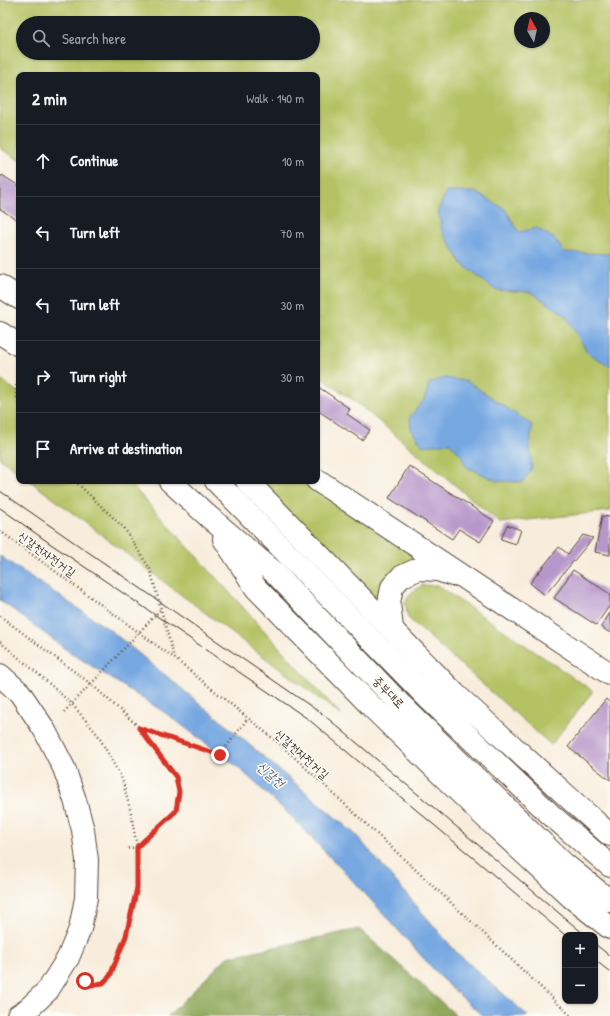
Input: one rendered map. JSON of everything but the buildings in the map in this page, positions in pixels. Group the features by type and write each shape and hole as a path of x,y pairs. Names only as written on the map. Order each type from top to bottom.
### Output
{"main road":[{"path":"0,286 16,296"},
{"path":"0,333 16,343"},
{"path":"320,482 610,674"},
{"name":"중부대로","path":"173,484 209,517 275,573 402,706 563,863 610,901"},
{"name":"중부대로","path":"219,484 428,699 550,814 610,866"},
{"path":"250,484 455,694 610,835"},
{"path":"209,517 256,588 374,708 483,815 566,892 610,928"},
{"path":"392,628 389,603 392,587 401,577 418,569 438,570 467,580"},
{"path":"0,675 20,693 44,729 64,768 83,830 87,860 86,898 80,929 68,958 48,990 27,1010 18,1016"}],"path":[{"path":"16,366 16,396"},
{"path":"78,484 124,528 150,569 174,658"},
{"name":"신갈천자전거길","path":"0,531 174,658 281,745 571,1016"},
{"path":"64,712 160,609"},
{"path":"0,616 91,684 139,728 176,777 179,792 176,811 137,847 125,849"},
{"path":"0,642 72,704 98,735 122,780 131,813 137,847 137,888 126,936 110,976 103,983 91,985 85,981"},
{"path":"139,728 220,755 248,718"}],"green space":[{"path":"0,0 610,0 610,511 500,523 356,402 320,377 320,72 16,72 16,158 0,148"},
{"path":"1,380 16,391 16,471 0,459"},
{"path":"34,484 131,484 341,715"},
{"path":"261,484 314,484 438,566 410,563 381,604"},
{"path":"423,585 438,586 593,691 551,745 408,618 405,602 412,592"},
{"path":"359,929 457,1016 168,1016 227,957"}],"water":[{"path":"446,192 475,192 505,209 519,232 537,228 555,239 564,252 610,254 610,366 588,353 565,315 531,292 495,290 462,264 442,231 438,210"},
{"path":"445,378 467,381 532,425 530,448 532,468 523,482 497,481 465,466 462,456 450,443 423,446 411,429 410,416 424,400 429,383"},
{"name":"신갈천","path":"0,556 110,630 226,725 355,834 457,953 528,1016 483,1016 446,983 369,898 293,818 239,768 167,714 68,651 0,600"}],"tram line":[{"path":"0,491 325,716 581,932"},
{"path":"0,508 308,719 562,932"},
{"path":"598,946 610,956"},
{"path":"598,962 610,972"}],"route":[{"path":"85,981 91,985 103,983 110,976 126,936 137,888 137,847 176,811 179,792 176,777 139,728 220,755"}]}
